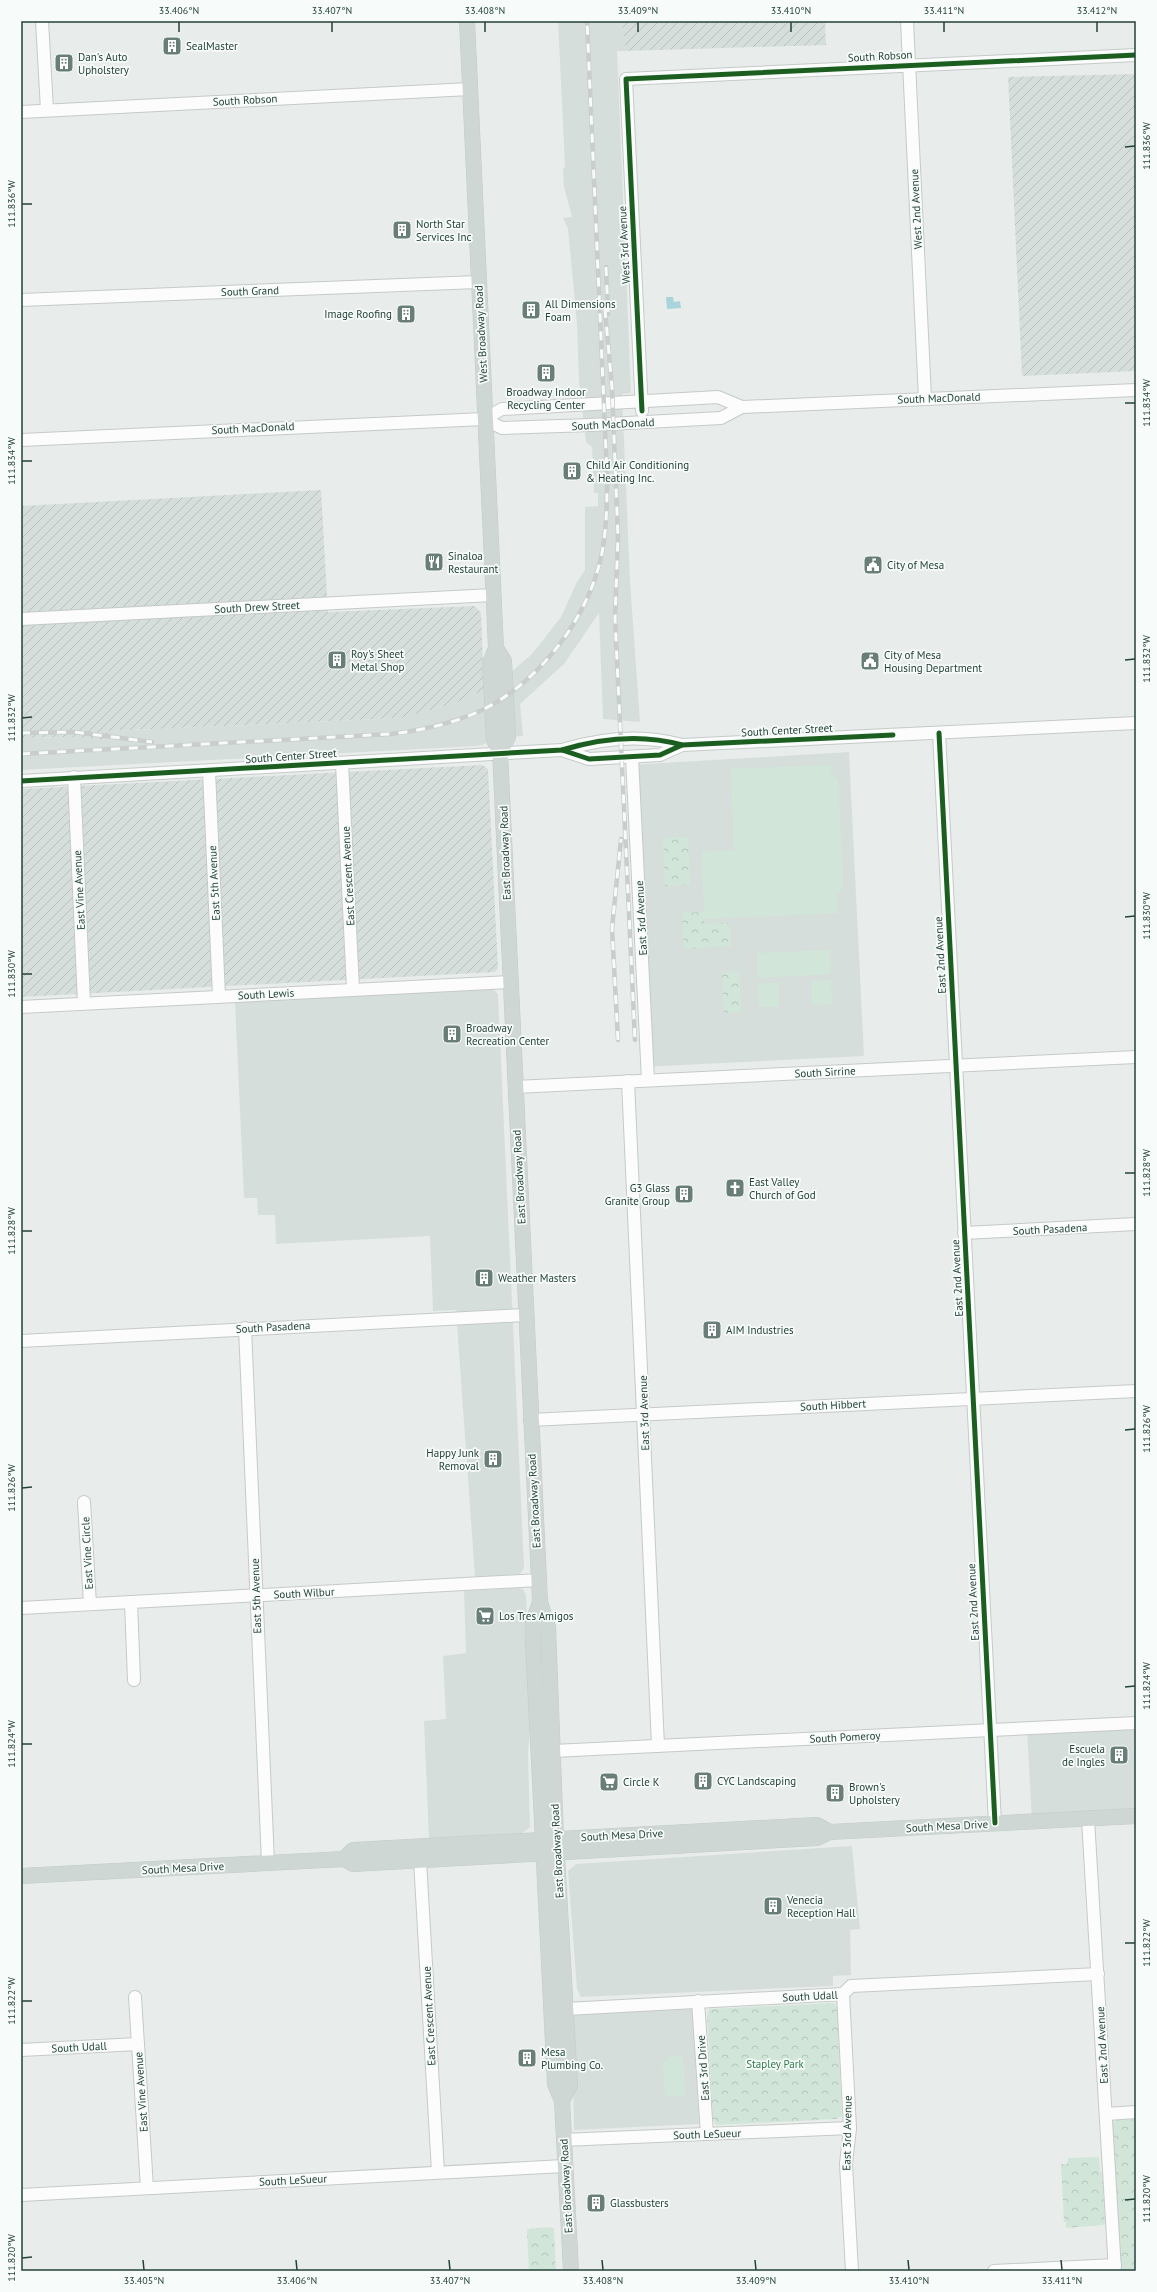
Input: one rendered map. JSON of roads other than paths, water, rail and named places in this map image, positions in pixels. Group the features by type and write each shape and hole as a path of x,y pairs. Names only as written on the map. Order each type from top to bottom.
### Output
{"main road":[{"name":"West Broadway Road","path":"467,21 484,418 496,648 504,662 508,737 500,752"},
{"name":"East Broadway Road","path":"500,752 530,1420 540,1602 548,1627 553,1751 550,1846 555,2084 562,2101 564,2166 571,2271"},
{"name":"East Broadway Road","path":"540,1602 533,1622 550,1846 566,2009 570,2085 562,2101"},
{"name":"South Mesa Drive","path":"344,1859 353,1850 817,1838 830,1832 1136,1816"},
{"name":"South Mesa Drive","path":"21,1876 344,1859 353,1864 420,1860 550,1846"}],"street":[{"path":"42,21 47,110"},
{"name":"West 2nd Avenue","path":"907,21 926,398"},
{"name":"South Robson","path":"626,79 1136,55"},
{"name":"West 3rd Avenue","path":"626,79 641,406"},
{"name":"South Robson","path":"21,112 470,89"},
{"name":"South Grand","path":"21,300 478,282"},
{"name":"South MacDonald","path":"484,418 502,428 590,425 721,418 742,408 926,398 1136,390"},
{"name":"South MacDonald","path":"21,440 484,418 502,409 641,406 718,397 742,408"},
{"name":"South Drew Street","path":"21,619 493,594"},
{"name":"South Center Street","path":"21,781 342,763 500,752 562,750 590,741 659,738 682,745 1136,723"},
{"name":"East 2nd Avenue","path":"939,733 995,1823"},
{"name":"South Center Street","path":"562,750 589,759 660,755 682,745"},
{"name":"East 3rd Avenue","path":"632,757 648,1080"},
{"name":"East Crescent Avenue","path":"342,763 353,989"},
{"name":"East 5th Avenue","path":"209,771 219,996"},
{"name":"East Vine Avenue","path":"74,777 84,1003"},
{"name":"South Lewis","path":"21,1007 510,982"},
{"name":"South Sirrine","path":"515,1087 1136,1057"},
{"name":"East 3rd Avenue","path":"628,1081 658,1746"},
{"name":"South Pasadena","path":"964,1233 1136,1224"},
{"name":"South Pasadena","path":"21,1341 245,1328 525,1315"},
{"name":"East 5th Avenue","path":"245,1328 268,1863"},
{"name":"South Hibbert","path":"530,1420 1136,1391"},
{"name":"East Vine Circle","path":"84,1502 90,1604"},
{"name":"South Wilbur","path":"21,1608 539,1580"},
{"path":"131,1602 134,1680"},
{"name":"South Pomeroy","path":"553,1751 1136,1723"},
{"name":"East 2nd Avenue","path":"1088,1819 1115,2268"},
{"name":"East Crescent Avenue","path":"420,1860 438,2172"},
{"name":"South Udall","path":"566,2009 843,1994 851,1986 1098,1974"},
{"name":"East 3rd Avenue","path":"843,1994 850,2128 846,2164 852,2271"},
{"name":"East Vine Avenue","path":"135,1997 147,2188"},
{"name":"East 3rd Drive","path":"698,2001 707,2134"},
{"name":"South Udall","path":"21,2050 138,2044"},
{"path":"1106,2114 1136,2112"},
{"name":"South LeSueur","path":"563,2140 850,2128"},
{"name":"South LeSueur","path":"21,2194 564,2166"},
{"path":"994,2271 1115,2268"}],"water":[{"path":"666,297 673,297 674,302 680,301 681,308 667,309"}],"railway":[{"path":"21,754 391,734 414,731 448,723 471,715 504,698 524,682 559,645 574,623 596,577 602,553 606,514 607,474 587,21"},
{"path":"606,267 608,314"},
{"path":"605,309 612,388 618,537 615,618 635,1040"},
{"path":"21,733 74,732 152,742"},
{"path":"618,1040 612,928 621,839"}],"place":[{"name":"SealMaster","path":"172,46"},
{"name":"Dan's Auto Upholstery","path":"64,63"},
{"name":"North Star Services Inc","path":"402,230"},
{"name":"All Dimensions Foam","path":"531,310"},
{"name":"Image Roofing","path":"406,314"},
{"name":"Broadway Indoor Recycling Center","path":"546,373"},
{"name":"Child Air Conditioning & Heating Inc.","path":"572,471"},
{"name":"Sinaloa Restaurant","path":"434,562"},
{"name":"City of Mesa","path":"873,565"},
{"name":"Roy's Sheet Metal Shop","path":"337,660"},
{"name":"City of Mesa Housing Department","path":"870,661"},
{"name":"Broadway Recreation Center","path":"452,1034"},
{"name":"East Valley Church of God","path":"735,1188"},
{"name":"G3 Glass Granite Group","path":"684,1194"},
{"name":"Weather Masters","path":"484,1278"},
{"name":"AIM Industries","path":"712,1330"},
{"name":"Happy Junk Removal","path":"493,1459"},
{"name":"Los Tres Amigos","path":"485,1616"},
{"name":"Escuela de Ingles","path":"1119,1755"},
{"name":"CYC Landscaping","path":"703,1781"},
{"name":"Circle K","path":"609,1782"},
{"name":"Brown's Upholstery","path":"835,1793"},
{"name":"Venecia Reception Hall","path":"773,1906"},
{"name":"Mesa Plumbing Co.","path":"527,2058"},
{"name":"Glassbusters","path":"596,2203"}],"park label":[{"name":"Stapley Park","path":"775,2064"}]}
